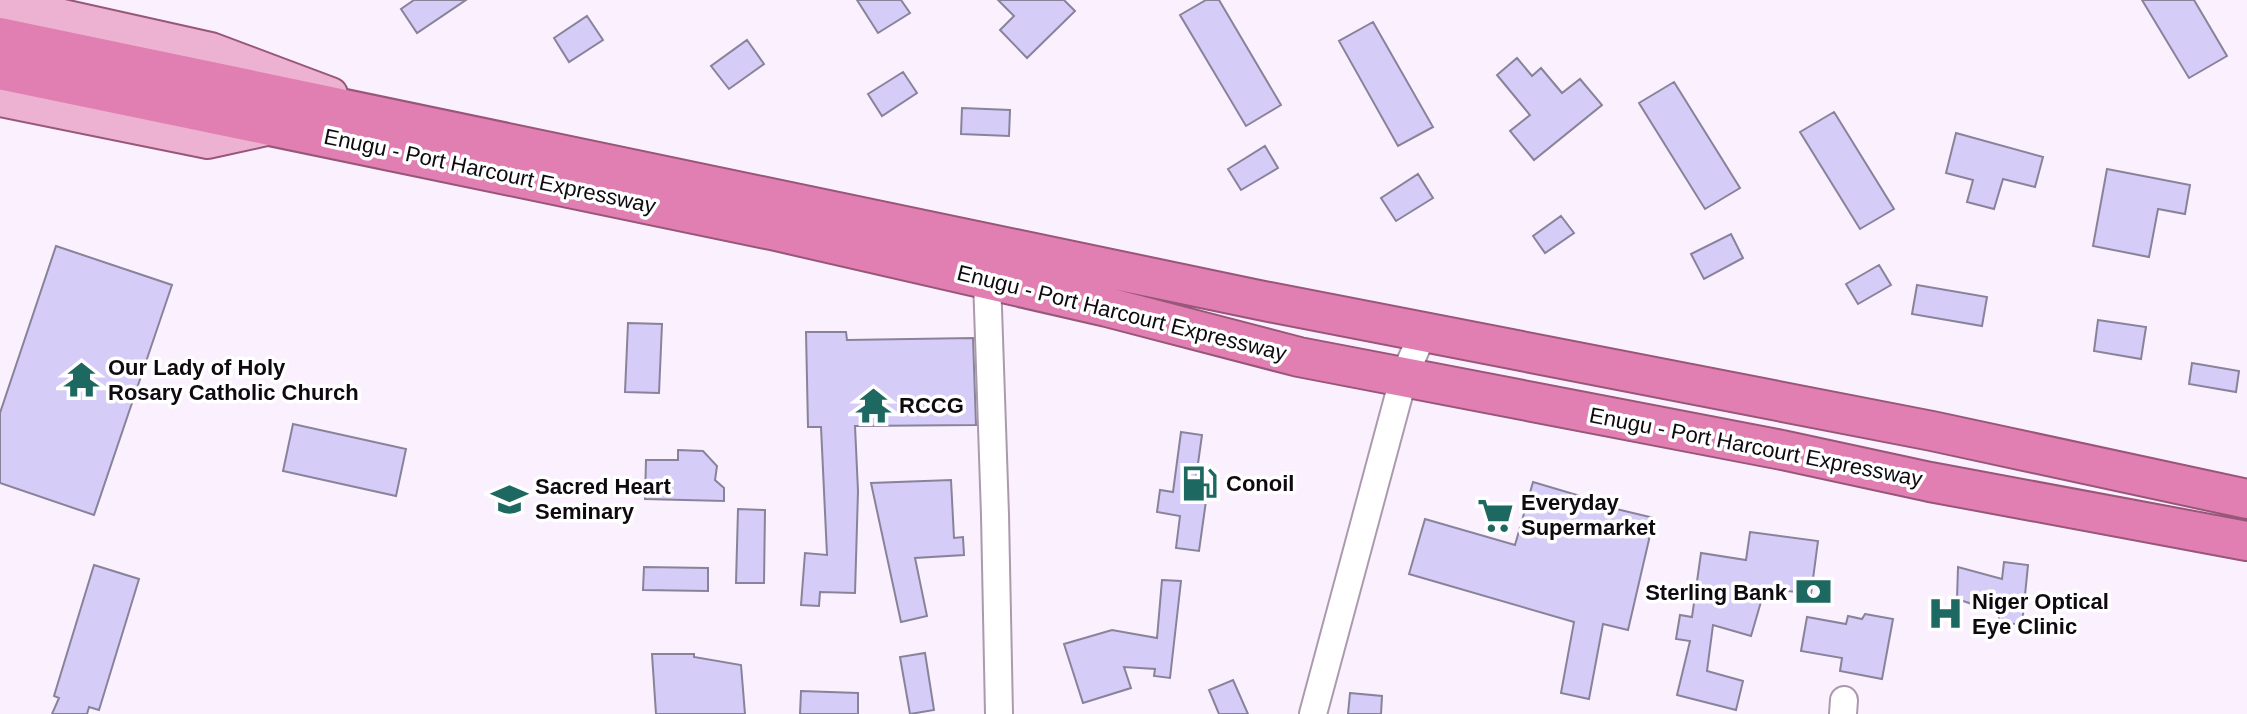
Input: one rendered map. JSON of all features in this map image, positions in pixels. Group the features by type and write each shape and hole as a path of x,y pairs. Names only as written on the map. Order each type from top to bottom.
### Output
{"highway":[{"name":"Enugu - Port Harcourt Expressway","path":"0,37 55,65 278,127 776,231 1107,307 1299,357 1782,450 1930,482 2247,541"},
{"name":"Enugu - Port Harcourt Expressway","path":"0,70 55,65 409,123 1259,300 1932,431 2247,499"}],"main road":[{"path":"0,2 211,49 409,123"},
{"path":"0,100 208,142 278,127"}],"street":[{"path":"987,279 999,714"},
{"path":"1313,714 1404,376 1424,331"}],"building":[{"path":"414,0 466,0 417,33 401,9"},
{"path":"857,0 901,0 910,13 878,33"},
{"path":"998,0 1064,0 1075,11 1027,58 1000,30 1014,16"},
{"path":"1206,0 1219,0 1281,105 1246,126 1180,15"},
{"path":"2142,0 2194,0 2227,56 2189,78"},
{"path":"587,16 603,40 569,62 554,38"},
{"path":"1373,22 1433,127 1398,146 1339,41"},
{"path":"747,40 764,64 729,89 711,66"},
{"path":"1517,58 1532,76 1541,68 1562,93 1580,79 1602,105 1534,160 1510,131 1530,115 1497,75"},
{"path":"903,72 917,93 882,116 868,94"},
{"path":"1674,82 1740,188 1705,209 1639,103"},
{"path":"962,108 1010,110 1009,136 961,134"},
{"path":"1834,112 1894,209 1860,229 1800,132"},
{"path":"1956,133 2043,157 2035,187 2003,179 1994,209 1967,202 1973,180 1946,173"},
{"path":"1265,146 1278,168 1241,190 1228,169"},
{"path":"2107,169 2190,185 2185,214 2158,209 2149,257 2093,246"},
{"path":"1418,174 1433,198 1396,221 1381,198"},
{"path":"1561,216 1574,233 1545,253 1533,236"},
{"path":"1731,234 1743,258 1704,279 1691,254"},
{"path":"56,246 172,285 94,515 0,483 0,413"},
{"path":"1879,265 1891,285 1858,304 1846,284"},
{"path":"1917,285 1987,297 1982,326 1912,314"},
{"path":"2098,320 2146,327 2141,359 2094,351"},
{"path":"628,323 662,324 659,393 625,392"},
{"path":"806,332 846,332 847,340 973,338 976,425 855,426 858,491 855,593 820,592 819,606 801,605 805,553 827,555 821,427 808,427"},
{"path":"2192,363 2239,371 2236,392 2189,384"},
{"path":"293,424 406,449 396,496 283,471"},
{"path":"1181,432 1202,435 1193,499 1206,501 1199,551 1176,548 1180,516 1157,512 1160,490 1173,492"},
{"path":"678,450 703,451 717,466 715,480 724,488 724,501 645,499 646,460 678,460"},
{"path":"951,480 954,538 963,537 964,555 915,558 927,616 901,622 871,483"},
{"path":"1533,482 1587,498 1587,502 1654,518 1628,630 1603,624 1589,699 1561,693 1574,622 1409,574 1425,519 1515,545"},
{"path":"738,509 765,510 764,583 736,583"},
{"path":"1750,532 1818,541 1811,594 1765,588 1751,636 1713,625 1707,671 1743,681 1736,710 1677,695 1690,641 1676,639 1680,615 1692,617 1701,553 1746,560"},
{"path":"2004,562 2028,565 2022,625 1999,622 1999,613 1957,599 1958,567 2002,579"},
{"path":"94,565 139,579 99,710 89,707 87,714 52,714 59,698 54,696"},
{"path":"644,567 708,568 708,591 643,590"},
{"path":"1162,580 1181,581 1170,678 1154,676 1155,669 1124,667 1131,688 1083,703 1064,644 1112,630 1157,638"},
{"path":"1865,614 1893,619 1882,679 1840,671 1842,658 1801,651 1807,617 1846,624 1848,616 1862,619"},
{"path":"925,653 934,710 910,714 900,657"},
{"path":"652,654 694,654 694,657 741,665 745,714 656,714"},
{"path":"1233,680 1248,714 1219,714 1209,690"},
{"path":"801,691 858,693 858,714 800,714"},
{"path":"1350,693 1382,696 1381,714 1348,714"}],"place":[{"name":"Our Lady of Holy Rosary Catholic Church","path":"82,380"},
{"name":"RCCG","path":"873,405"},
{"name":"Conoil","path":"1200,483"},
{"name":"Sacred Heart Seminary","path":"509,499"},
{"name":"Everyday Supermarket","path":"1495,515"},
{"name":"Sterling Bank","path":"1813,592"},
{"name":"Niger Optical Eye Clinic","path":"1946,614"}]}
